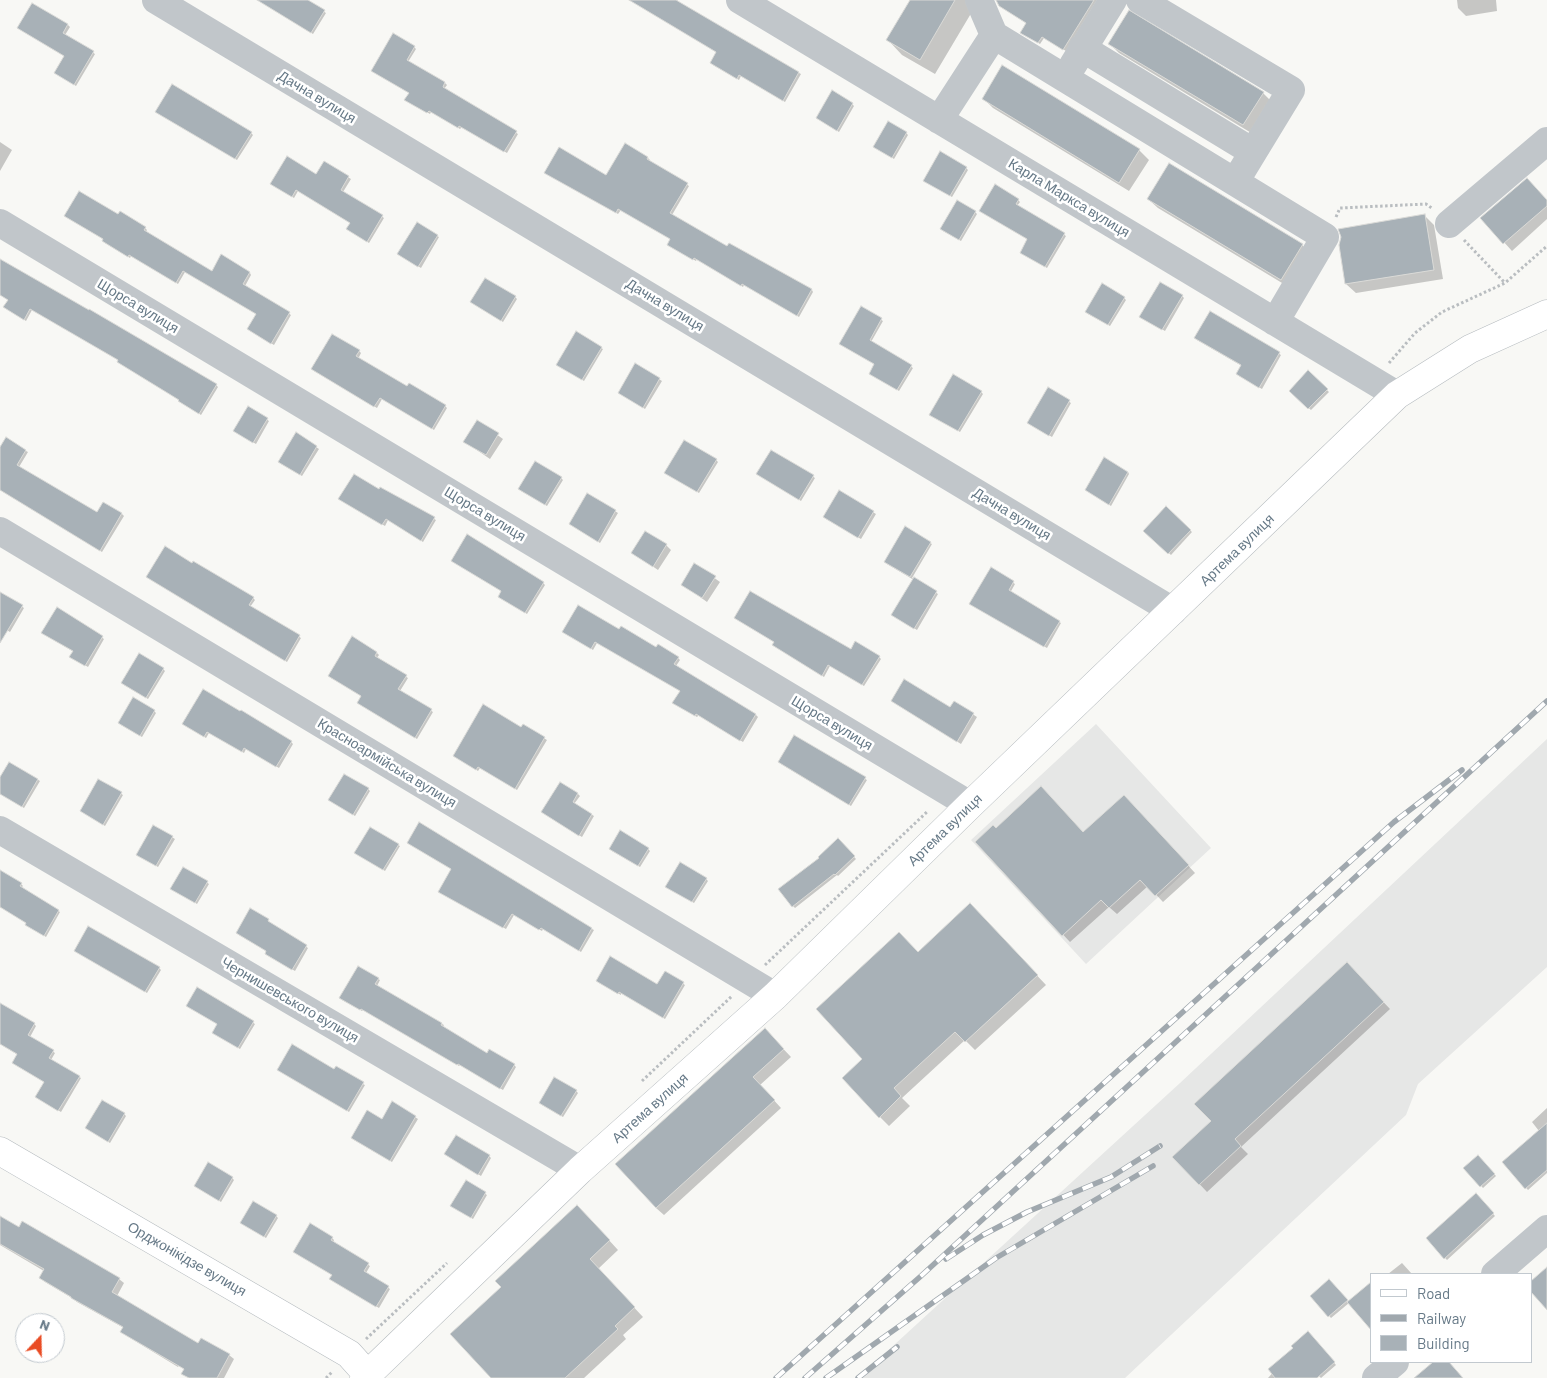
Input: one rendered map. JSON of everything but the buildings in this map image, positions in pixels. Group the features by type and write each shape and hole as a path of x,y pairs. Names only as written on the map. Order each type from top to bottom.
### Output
{"main road":[{"name":"Артема вулиця","path":"366,1376 580,1170 775,996 970,805 1397,396 1470,349 1547,314"},
{"name":"Орджонікідзе вулиця","path":"0,1151 349,1354 366,1376"}],"street":[{"name":"Дачна вулиця","path":"156,0 1173,611"},
{"name":"Карла Маркса вулиця","path":"740,0 1397,396"},
{"path":"979,0 994,35 1326,236 1275,322"},
{"path":"1064,78 1113,0"},
{"path":"1140,0 1291,90 1235,182"},
{"path":"939,120 994,35"},
{"path":"1082,48 1253,152"},
{"path":"1449,224 1547,142"},
{"name":"Щорса вулиця","path":"0,223 970,805"},
{"name":"Красноармійська вулиця","path":"0,531 775,996"},
{"name":"Чернишевського вулиця","path":"0,830 580,1170"},
{"path":"1496,1273 1547,1229"},
{"path":"1376,1378 1394,1363"}],"path":[{"path":"1326,236 1340,208 1426,204 1449,224 1505,283"}],"shaded area":[{"path":"1096,724 1211,848 1086,964 971,840"},
{"path":"1547,739 1547,967 1418,1084 1406,1115 1125,1378 858,1378 1180,1083"}],"railway":[{"path":"805,1378 921,1276 1547,701"},
{"path":"776,1378 1394,822 1462,770"},
{"path":"946,1259 983,1235 1027,1212 1111,1177 1160,1146"},
{"path":"826,1378 996,1258 1153,1166"},
{"path":"858,1378 897,1347"}]}
